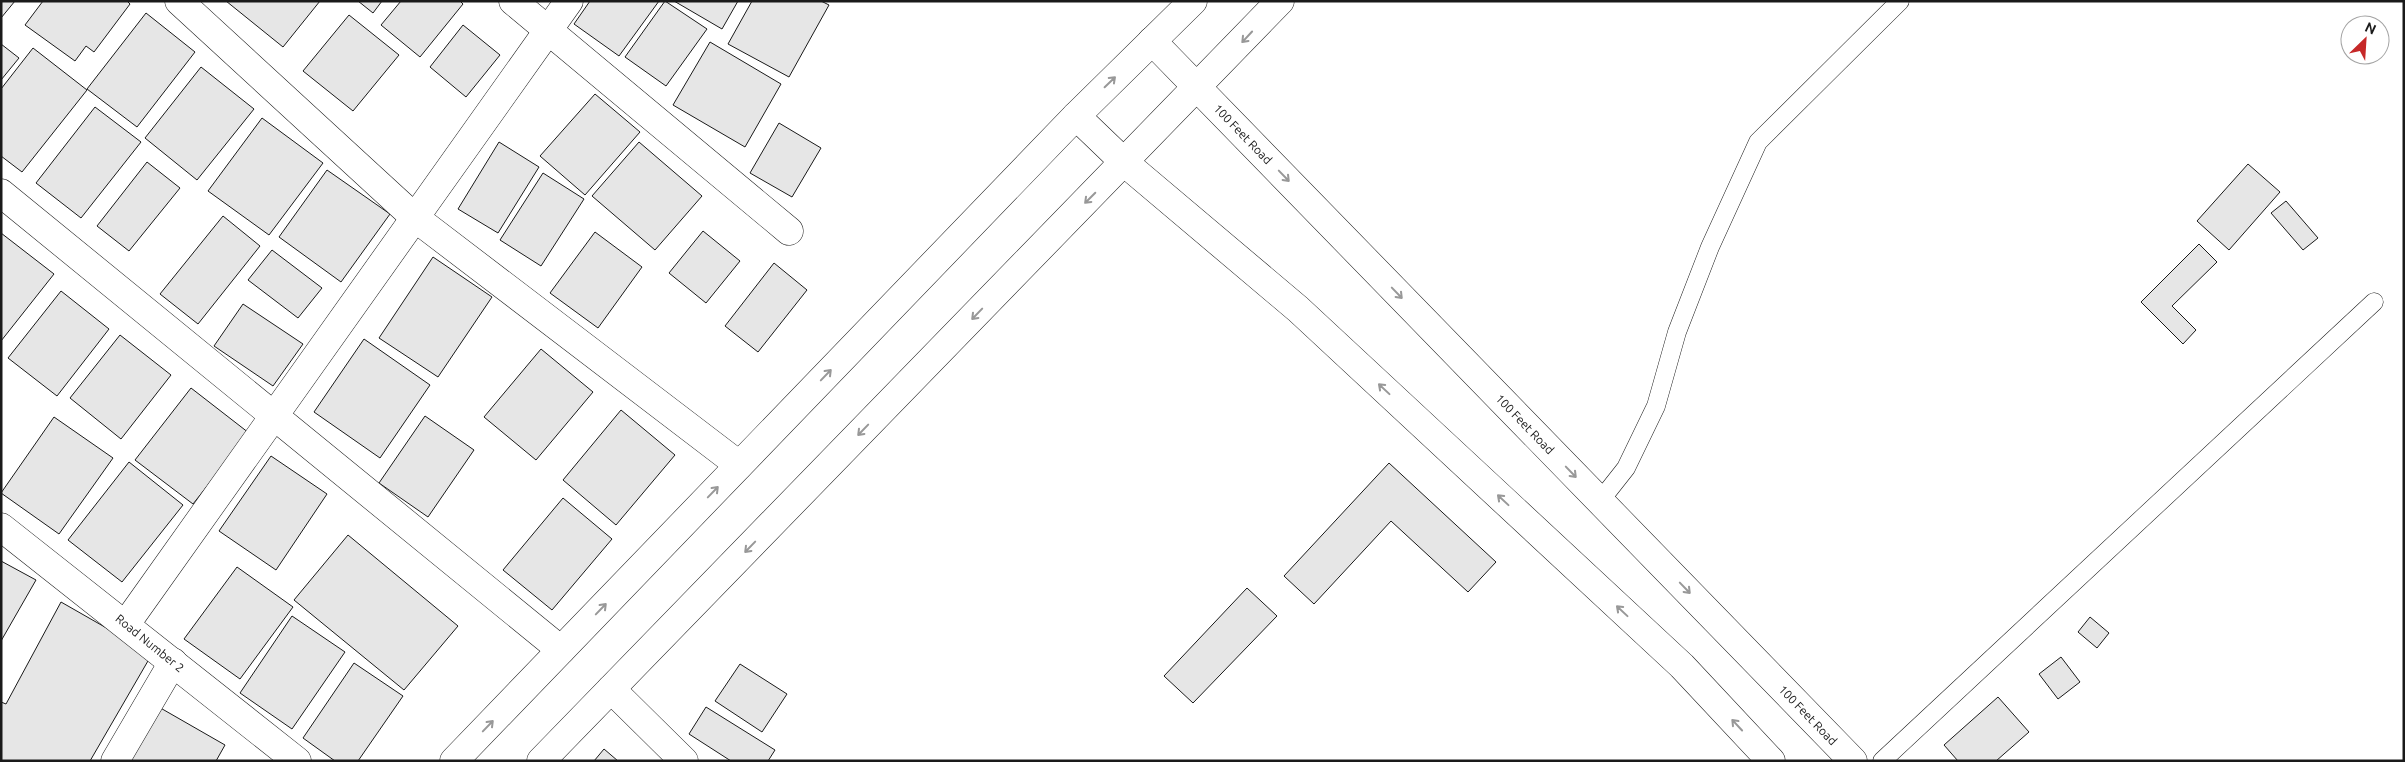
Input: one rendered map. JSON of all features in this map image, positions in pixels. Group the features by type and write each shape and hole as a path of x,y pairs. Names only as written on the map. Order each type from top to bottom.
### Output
{"main road":[{"path":"179,1 414,217 739,465"},
{"path":"513,1 789,231"},
{"path":"126,624 275,418 414,217 549,32 569,1"},
{"path":"454,761 1076,116 1193,1"},
{"path":"541,761 1198,88 1280,1"},
{"name":"100 Feet Road","path":"1152,41 1853,761"},
{"path":"1076,116 1124,163 1298,309 1682,666 1771,761"},
{"path":"1,193 561,650"},
{"name":"Road Number 2","path":"1,527 298,761"},
{"path":"115,761 173,662"},
{"path":"611,689 684,761"}],"lane":[{"path":"1600,501 1626,468 1656,406 1677,332 1687,306 1710,247 1758,142 1900,1"},
{"path":"1882,761 2374,302"}],"building":[{"path":"1,1 15,1 1,18"},
{"path":"43,1 127,1 130,4 94,52 86,46 75,61 25,25"},
{"path":"226,1 320,1 283,47"},
{"path":"358,1 382,1 373,13"},
{"path":"401,1 460,1 463,4 420,57 381,25"},
{"path":"590,1 659,1 619,56 574,24"},
{"path":"665,1 707,29 666,86 625,57"},
{"path":"674,1 738,1 722,29"},
{"path":"752,1 821,1 829,5 789,77 728,44"},
{"path":"146,13 195,52 137,127 87,89"},
{"path":"349,15 399,55 353,111 303,71"},
{"path":"463,25 500,55 466,97 430,67"},
{"path":"710,42 781,84 745,147 673,105"},
{"path":"1,44 19,58 1,80"},
{"path":"33,48 87,90 22,172 1,156 1,89"},
{"path":"201,67 254,109 197,180 145,138"},
{"path":"595,94 640,132 585,195 540,156"},
{"path":"95,107 141,142 81,218 36,183"},
{"path":"262,118 323,163 269,235 208,191"},
{"path":"779,123 821,148 792,197 750,173"},
{"path":"499,142 539,167 498,233 458,209"},
{"path":"639,142 702,196 655,250 592,196"},
{"path":"147,162 180,188 129,251 97,226"},
{"path":"2248,164 2280,192 2229,250 2197,221"},
{"path":"327,170 390,214 341,282 279,237"},
{"path":"543,173 584,199 541,266 500,240"},
{"path":"2286,201 2318,238 2303,250 2271,213"},
{"path":"223,216 260,246 198,324 160,294"},
{"path":"703,231 740,261 706,303 669,273"},
{"path":"595,232 642,267 598,328 550,293"},
{"path":"1,233 54,274 1,341"},
{"path":"2199,244 2217,262 2172,306 2196,330 2183,344 2141,302"},
{"path":"272,250 322,288 298,318 248,280"},
{"path":"433,257 492,297 438,377 379,338"},
{"path":"774,263 807,290 758,352 725,326"},
{"path":"61,291 109,329 57,396 8,358"},
{"path":"243,304 303,344 273,386 214,346"},
{"path":"120,335 171,375 121,439 70,398"},
{"path":"364,339 430,385 380,458 314,412"},
{"path":"541,349 593,392 536,460 484,417"},
{"path":"191,388 249,433 193,504 135,460"},
{"path":"621,410 675,455 616,525 563,480"},
{"path":"425,416 474,450 428,517 379,483"},
{"path":"54,417 113,458 59,534 1,493"},
{"path":"271,456 327,494 276,570 219,531"},
{"path":"129,462 183,505 122,582 68,540"},
{"path":"1389,463 1496,562 1468,592 1391,521 1314,604 1284,576"},
{"path":"563,498 612,539 552,610 503,570"},
{"path":"348,535 458,626 404,690 294,600"},
{"path":"1,561 36,580 1,641"},
{"path":"237,567 293,607 240,679 184,639"},
{"path":"1247,588 1277,616 1193,703 1164,676"},
{"path":"61,602 152,654 90,761 1,761 1,702 6,704"},
{"path":"292,616 345,652 292,729 240,693"},
{"path":"2090,617 2109,633 2097,648 2078,632"},
{"path":"2061,657 2080,682 2058,699 2039,674"},
{"path":"354,663 403,696 358,761 335,761 303,738"},
{"path":"740,664 787,694 762,732 715,701"},
{"path":"1998,697 2029,732 1996,761 1958,761 1944,745"},
{"path":"157,706 225,745 216,761 126,761"},
{"path":"706,707 775,750 768,761 731,761 689,734"},
{"path":"604,749 618,761 594,761"}]}
